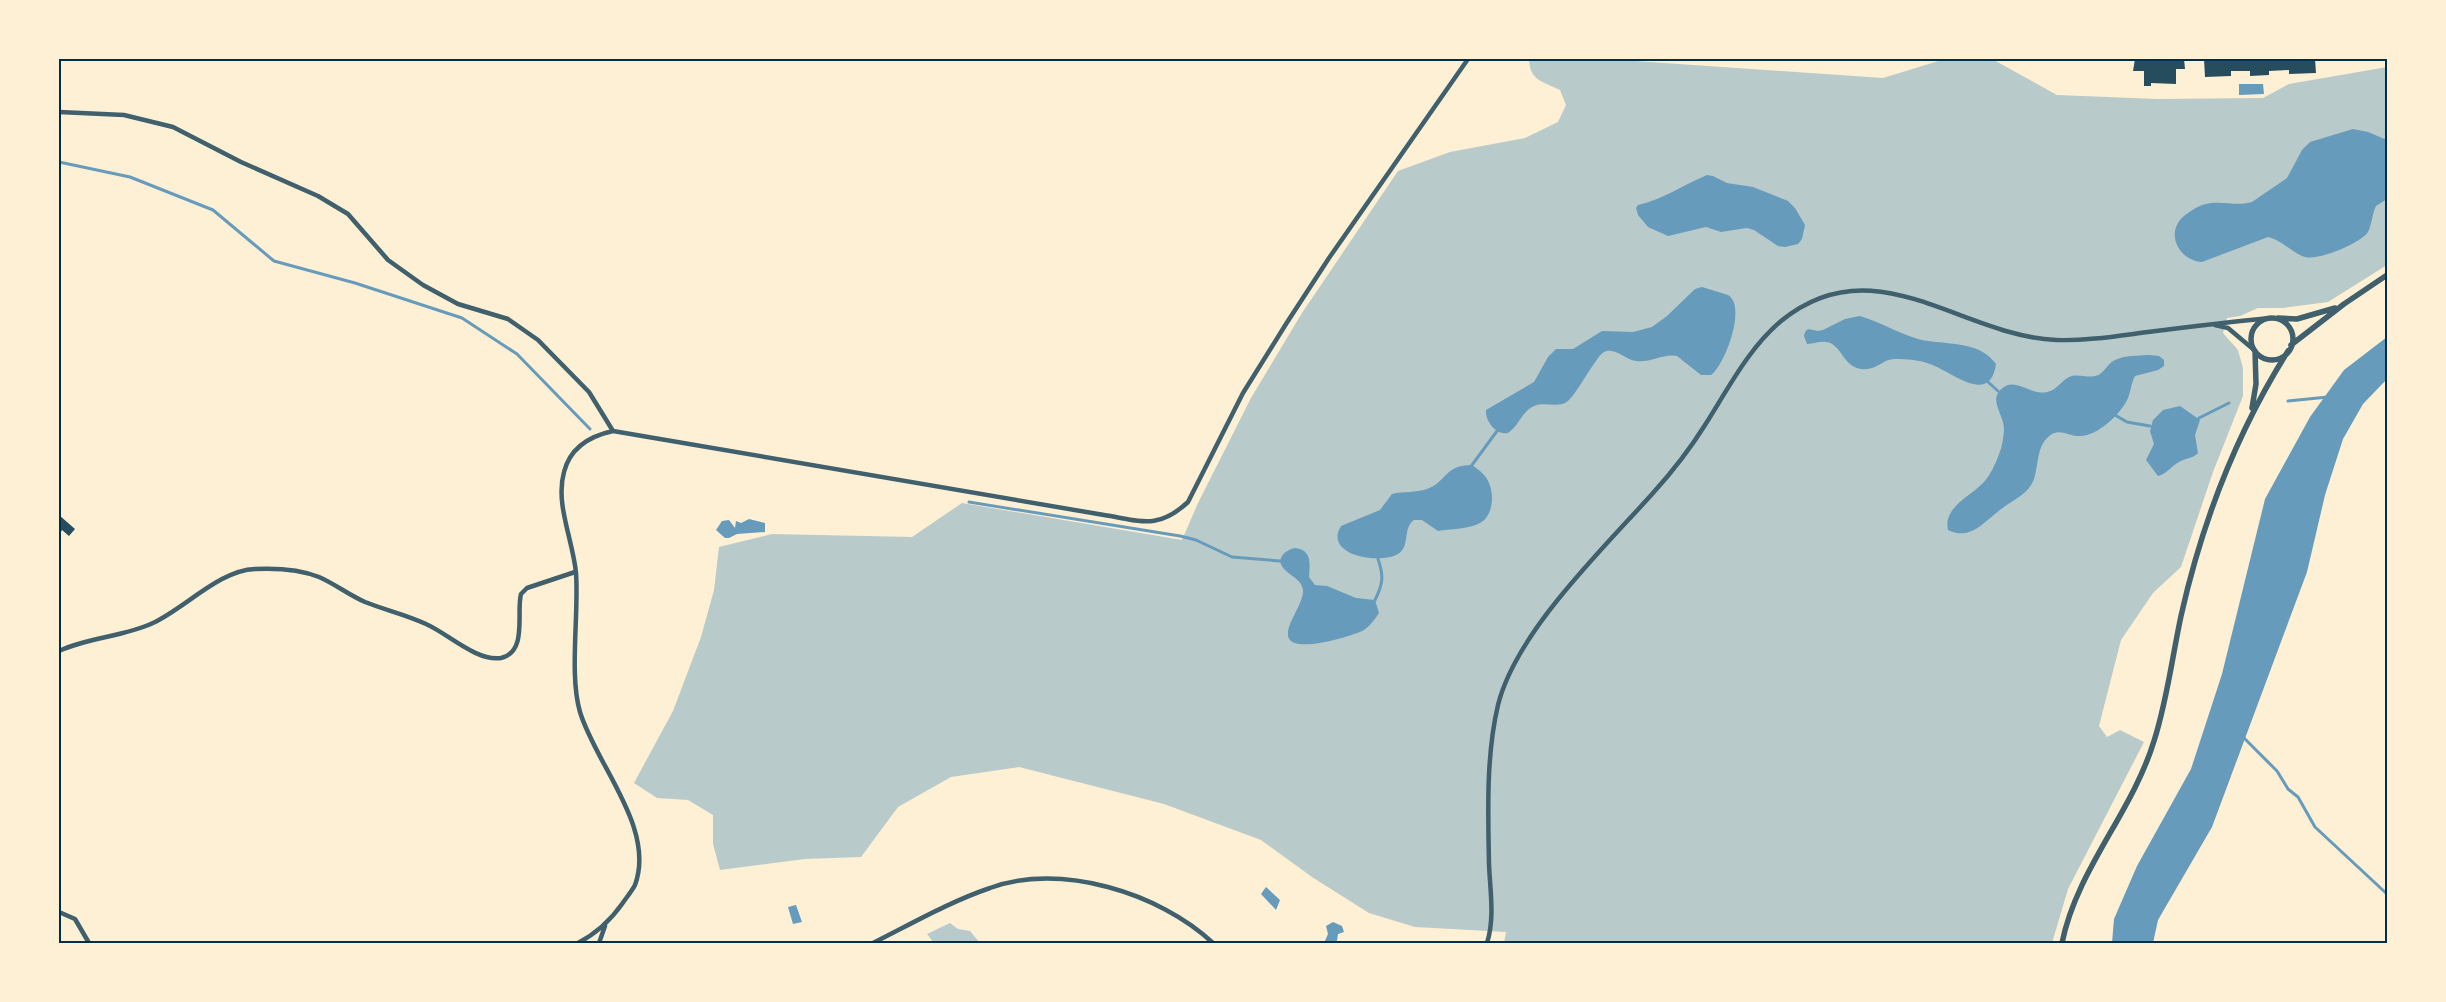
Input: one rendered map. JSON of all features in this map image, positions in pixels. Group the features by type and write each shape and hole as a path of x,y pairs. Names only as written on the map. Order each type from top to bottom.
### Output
{"street":[{"path":"599,943 606,924 634,886 639,869 640,848 628,814 580,712 576,685 576,572 560,487 564,470 575,450 585,441 599,434 613,431 1147,522 1162,521 1177,512 1188,502 1243,393 1355,219 1468,59"},
{"path":"59,112 124,114 173,127 241,162 318,196 348,214 388,260 423,285 458,304 508,319 538,340 589,392 613,431"},
{"path":"2212,324 2228,328 2264,358 2277,359 2344,304 2387,275"},
{"path":"1487,943 1491,908 1488,828 1491,750 1498,704 1517,658 1550,610 1668,476 1705,425 1738,371 1759,344 1780,322 1816,300 1834,293 1856,291 1877,291 1909,296 2004,330 2029,337 2052,340 2094,339 2273,318 2297,319 2344,304"},
{"path":"2062,943 2066,923 2077,891 2140,776 2154,742 2181,616 2203,535 2228,467 2251,413 2290,348 2291,332 2283,321 2273,318 2258,323 2251,335 2256,384 2251,413"},
{"path":"59,651 89,640 125,633 153,623 237,571 273,569 300,571 320,578 358,599 427,624 469,650 488,657 501,658 510,652 518,642 521,594 527,588 576,572"},
{"path":"873,943 990,887 1022,880 1053,878 1082,881 1126,893 1155,905 1213,943"},
{"path":"59,912 75,918 89,943"},
{"path":"578,943 606,924"}],"shaded area":[{"path":"1529,59 1606,59 1883,78 1945,59 1992,59 2057,95 2157,99 2263,98 2289,84 2387,67 2387,265 2328,302 2283,308 2258,308 2240,316 2227,318 2223,333 2238,350 2243,368 2243,396 2213,472 2181,567 2153,593 2121,640 2099,726 2107,737 2120,730 2144,742 2068,889 2052,943 1504,943 1506,932 1415,927 1369,913 1312,877 1261,840 1164,804 1019,767 951,777 898,807 861,857 805,859 720,870 713,844 713,815 688,800 657,798 634,783 673,711 701,637 714,590 719,547 772,534 912,537 962,503 1182,540 1198,503 1251,398 1302,313 1398,171 1450,152 1525,138 1558,122 1566,105 1560,90 1535,76"},
{"path":"950,923 958,929 970,931 980,943 934,943 927,934"}],"water":[{"path":"2239,84 2263,84 2264,94 2239,95"},
{"path":"2353,129 2368,132 2387,140 2387,199 2376,206 2368,232 2357,241 2329,254 2311,258 2300,255 2268,237 2202,262 2188,258 2178,247 2175,234 2176,227 2180,220 2190,211 2208,203 2240,204 2252,202 2287,178 2302,150 2310,142"},
{"path":"1707,175 1727,183 1753,187 1788,201 1795,208 1805,225 1802,239 1798,244 1785,247 1778,246 1754,230 1747,228 1721,232 1706,227 1668,236 1648,227 1638,215 1636,208 1638,205 1665,196"},
{"path":"1702,287 1728,295 1733,301 1735,311 1735,323 1728,348 1717,369 1711,375 1701,375 1677,356 1672,355 1646,361 1636,361 1616,352 1608,351 1604,352 1592,366 1568,401 1556,405 1543,404 1530,408 1508,433 1499,432 1489,423 1486,410 1534,382 1548,357 1556,349 1573,349 1602,331 1633,332 1652,327 1667,316 1695,289"},
{"path":"1860,316 1918,339 1971,347 1980,351 1989,356 1996,364 1992,377 1986,383 1978,385 1969,383 1926,363 1905,359 1891,359 1871,368 1861,369 1850,364 1836,347 1831,344 1824,342 1807,344 1804,336 1808,329 1823,330 1845,319"},
{"path":"2387,337 2387,379 2363,404 2343,439 2325,495 2307,572 2212,827 2158,920 2153,943 2112,943 2114,919 2137,866 2191,769 2222,674 2265,499 2310,417 2344,370"},
{"path":"2159,356 2164,360 2164,366 2158,370 2135,376 2125,404 2114,417 2100,429 2085,436 2075,436 2059,432 2052,434 2043,443 2034,479 2025,492 1972,531 1957,533 1948,530 1947,522 1953,509 1985,481 1998,458 2004,428 1996,401 1999,391 2009,385 2014,385 2036,392 2047,392 2072,376 2098,375 2119,358"},
{"path":"2180,406 2200,420 2195,435 2198,453 2179,462 2164,474 2158,476 2146,460 2154,444 2150,431 2153,420 2163,410"},
{"path":"1472,465 1488,481 1492,494 1491,509 1484,520 1478,524 1438,531 1422,520 1414,520 1408,528 1406,542 1402,551 1389,557 1367,558 1346,551 1340,544 1338,536 1341,526 1380,510 1392,494 1427,489 1434,486 1456,468"},
{"path":"749,519 765,523 765,532 737,534 725,538 716,530 722,521 729,520 735,528 736,521 741,523"},
{"path":"1295,548 1301,549 1307,554 1309,558 1309,577 1315,585 1327,586 1356,598 1375,600 1379,613 1364,630 1338,639 1314,644 1295,643 1290,640 1288,630 1300,603 1303,590 1302,585 1282,566 1280,561 1285,552"},
{"path":"1266,887 1280,900 1276,910 1261,894"},
{"path":"796,905 802,922 793,924 788,907"},
{"path":"1333,922 1342,926 1344,932 1338,934 1337,941 1324,943 1328,934 1326,926"}],"building":[{"path":"2135,59 2184,59 2185,69 2176,69 2176,84 2151,83 2151,86 2144,86 2144,71 2133,71"},
{"path":"2204,59 2315,59 2316,73 2289,74 2289,70 2269,71 2269,75 2250,76 2250,71 2231,71 2231,76 2205,77"},
{"path":"59,515 75,529 69,536 62,530 59,535"}],"waterway":[{"path":"59,162 130,177 213,210 274,261 355,283 462,318 517,354 590,429"},
{"path":"1988,382 1998,391"},
{"path":"2288,401 2328,397"},
{"path":"2199,418 2229,403"},
{"path":"2115,415 2127,422 2150,426"},
{"path":"1472,465 1497,431"},
{"path":"969,502 1180,536 1196,540 1232,557 1280,561"},
{"path":"1375,600 1382,580 1378,559"},
{"path":"2242,736 2277,771 2288,789 2298,797 2315,827 2387,894"}]}
